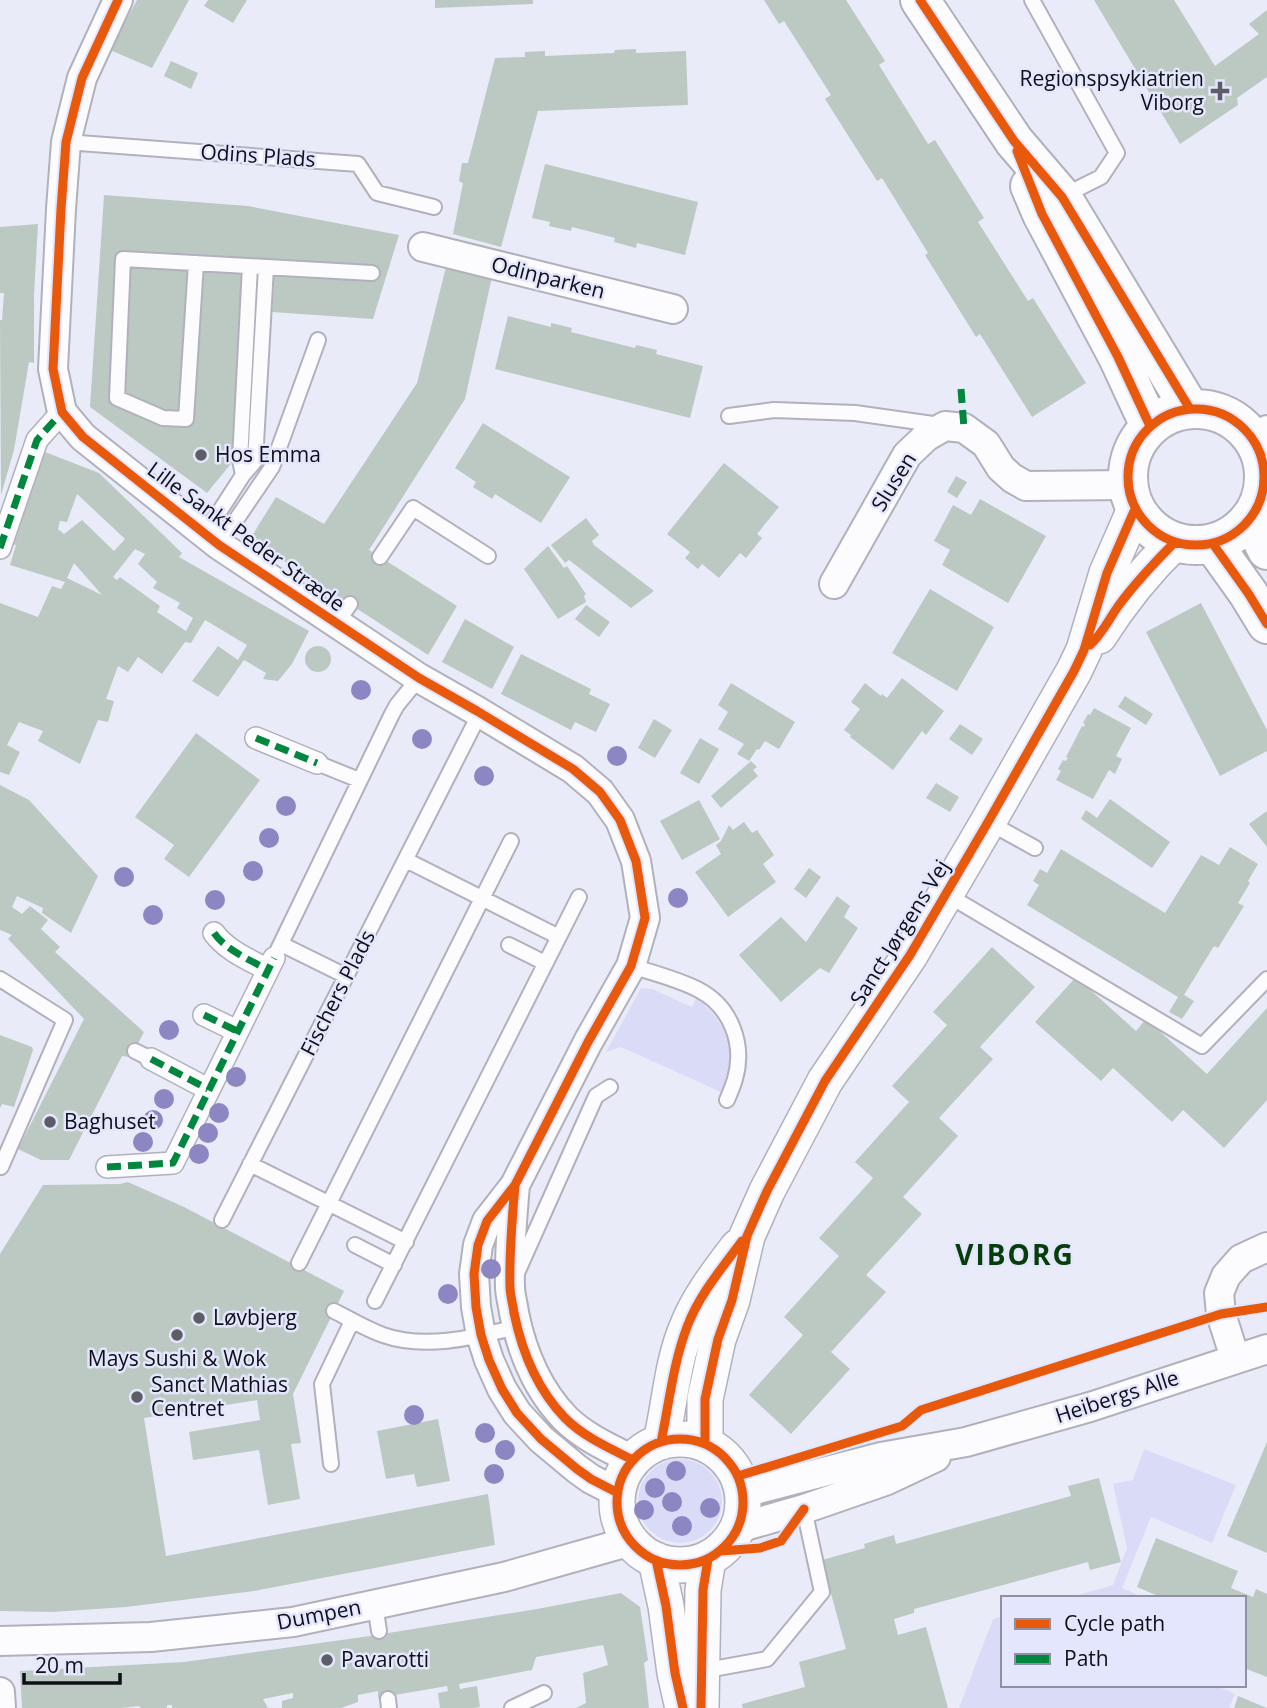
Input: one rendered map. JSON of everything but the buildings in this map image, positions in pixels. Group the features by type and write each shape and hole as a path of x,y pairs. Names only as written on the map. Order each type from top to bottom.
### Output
{"main road":[{"path":"920,0 1014,141 1062,197 1189,409"},
{"path":"1014,141 1042,214 1118,356 1150,426"},
{"path":"1189,409 1204,409 1226,416 1244,429 1260,435 1264,480 1259,534 1234,534 1213,544 1194,546 1159,535 1145,523 1132,497 1129,463 1137,443 1150,426 1168,415 1189,409"},
{"path":"1213,544 1267,624"}],"street":[{"path":"0,548 37,440 62,412 53,369 66,142 82,78 118,0"},
{"name":"Odinparken","path":"423,247 673,309"},
{"name":"Lille Sankt Peder Stræde","path":"62,412 83,437 212,539 343,614 419,678 573,769 600,792 620,820 636,861 645,918 631,966 588,1042 515,1185"},
{"path":"945,426 964,428 986,444 1001,468 1026,486 1132,497"},
{"name":"Slusen","path":"834,584 907,455 926,437 945,426"},
{"name":"Sanct Jørgens Vej","path":"705,1444 705,1399 718,1339 732,1300 747,1236 767,1191 825,1081 910,955 1084,650 1132,497"},
{"name":"Sanct Jørgens Vej","path":"1084,650 1098,638 1118,606 1139,580 1175,542"},
{"path":"256,738 317,763"},
{"path":"107,1167 173,1163 274,957 227,945 214,933"},
{"path":"204,1015 237,1031"},
{"path":"143,1055 208,1089"},
{"path":"515,1185 510,1290 526,1360 542,1389 565,1418 592,1440 647,1451"},
{"path":"515,1185 487,1221 478,1245 474,1274 476,1307 489,1360 517,1413 541,1439 591,1479 618,1493"},
{"name":"Sanct Jørgens Vej","path":"647,1451 673,1381 687,1325 706,1289 747,1236"},
{"path":"1235,1358 1221,1314 1219,1293 1226,1276 1241,1259 1267,1247"},
{"name":"Heibergs Alle","path":"743,1493 881,1457 967,1442 1090,1407 1267,1349"},
{"path":"643,1551 673,1565 691,1564 708,1559 731,1540 738,1528 743,1493 738,1476 719,1452 705,1444 676,1439 647,1451 623,1476 618,1493 622,1527 643,1551 666,1606 674,1673 683,1708"},
{"name":"Heibergs Alle","path":"738,1528 886,1481 967,1442"},
{"name":"Dumpen","path":"0,1641 164,1636 293,1622 377,1618 504,1577 643,1551"},
{"path":"701,1708 703,1590 708,1559"},
{"path":"0,1692 1,1708"}],"lane":[{"path":"1032,0 1117,153 1101,177 1062,197"},
{"name":"Odins Plads","path":"66,142 358,164 377,193 434,207"},
{"path":"195,263 186,419 163,418 117,398 123,259 250,266 372,274"},
{"path":"248,461 250,266"},
{"path":"212,539 248,461 266,267"},
{"path":"212,539 272,467 318,340"},
{"path":"729,416 774,410 855,413 945,426"},
{"path":"380,557 413,509 488,556"},
{"path":"346,976 274,957 397,705 419,678"},
{"name":"Fischers Plads","path":"222,1220 480,713"},
{"path":"317,763 359,780"},
{"path":"988,822 1035,848"},
{"path":"299,1263 511,841"},
{"path":"406,860 559,937"},
{"path":"946,894 1202,1046 1267,979"},
{"path":"375,1301 579,897"},
{"path":"509,945 545,963"},
{"path":"631,966 700,990 727,1014 734,1028 738,1058 736,1079 727,1100"},
{"path":"0,979 65,1020 81,1025"},
{"path":"1,1167 65,1020"},
{"path":"510,1290 596,1096 610,1087"},
{"path":"250,1164 406,1242"},
{"path":"355,1245 394,1265"},
{"path":"334,1311 385,1335 411,1340 445,1340 517,1327"},
{"path":"331,1464 322,1384 352,1321"},
{"path":"701,1672 767,1659 822,1592 804,1509"},
{"path":"512,1708 544,1693"}],"shaded area":[{"path":"641,988 652,989 692,1007 696,998 717,1018 728,1040 730,1052 721,1092 621,1047 606,1052"},
{"path":"1144,1449 1236,1485 1212,1543 1151,1517 1122,1588 1140,1596 1074,1596 1113,1585 1127,1548 1113,1484 1133,1480"},
{"path":"680,1459 696,1462 710,1471 719,1485 722,1501 719,1517 710,1531 696,1540 680,1543 664,1540 650,1531 641,1517 638,1501 641,1485 650,1471 664,1462"},
{"path":"1001,1617 1001,1687 1219,1687 1235,1694 1229,1708 959,1708 993,1619"}],"marked path":[{"path":"961,389 964,428"},
{"path":"0,548 37,440 62,412"},
{"path":"256,738 317,763"},
{"path":"214,933 232,950 268,970"},
{"path":"107,1167 173,1163 274,958"},
{"path":"204,1015 237,1031"},
{"path":"151,1059 208,1089"}],"cycle path":[{"path":"118,0 82,78 66,142 53,369 62,412 83,437 219,545 419,678 573,769 600,792 620,820 636,861 645,918 631,966 588,1042 515,1185 487,1221 478,1245 474,1274 481,1335 502,1389 517,1413 541,1439 577,1469 618,1493"},
{"path":"920,0 1014,141 1062,197 1190,409"},
{"path":"1017,151 1042,214 1118,357 1150,426"},
{"path":"1196,409 1222,414 1244,429 1259,451 1264,477 1259,503 1244,525 1222,540 1196,545 1170,540 1148,525 1133,503 1128,477 1133,451 1148,429 1170,414 1196,409"},
{"path":"705,1444 705,1399 718,1339 732,1300 747,1236 767,1191 825,1081 910,955 1074,671 1084,650 1107,573 1135,509"},
{"path":"1090,645 1132,588 1175,542"},
{"path":"1213,544 1267,624"},
{"path":"515,1185 510,1290 517,1328 526,1356 546,1395 572,1425 597,1442 633,1460"},
{"path":"661,1442 675,1370 687,1327 704,1293 742,1241"},
{"path":"738,1476 902,1426 921,1410 1221,1314 1267,1307"},
{"path":"680,1439 704,1444 724,1458 738,1478 743,1502 738,1526 724,1546 704,1560 680,1565 656,1560 636,1546 622,1526 617,1502 622,1478 636,1458 656,1444 680,1439"},
{"path":"721,1551 760,1548 781,1541 804,1509"},
{"path":"701,1708 703,1590 708,1559"},
{"path":"656,1560 683,1708"}],"place":[{"name":"Regionspsykiatrien Viborg","path":"1220,91"},
{"name":"Hos Emma","path":"201,455"},
{"name":"Baghuset","path":"50,1122"},
{"name":"Løvbjerg","path":"199,1318"},
{"name":"Mays Sushi & Wok","path":"177,1335"},
{"name":"Sanct Mathias Centret","path":"137,1397"},
{"name":"Pavarotti","path":"327,1660"}],"district":[{"name":"VIBORG","path":"1015,1255"}]}
